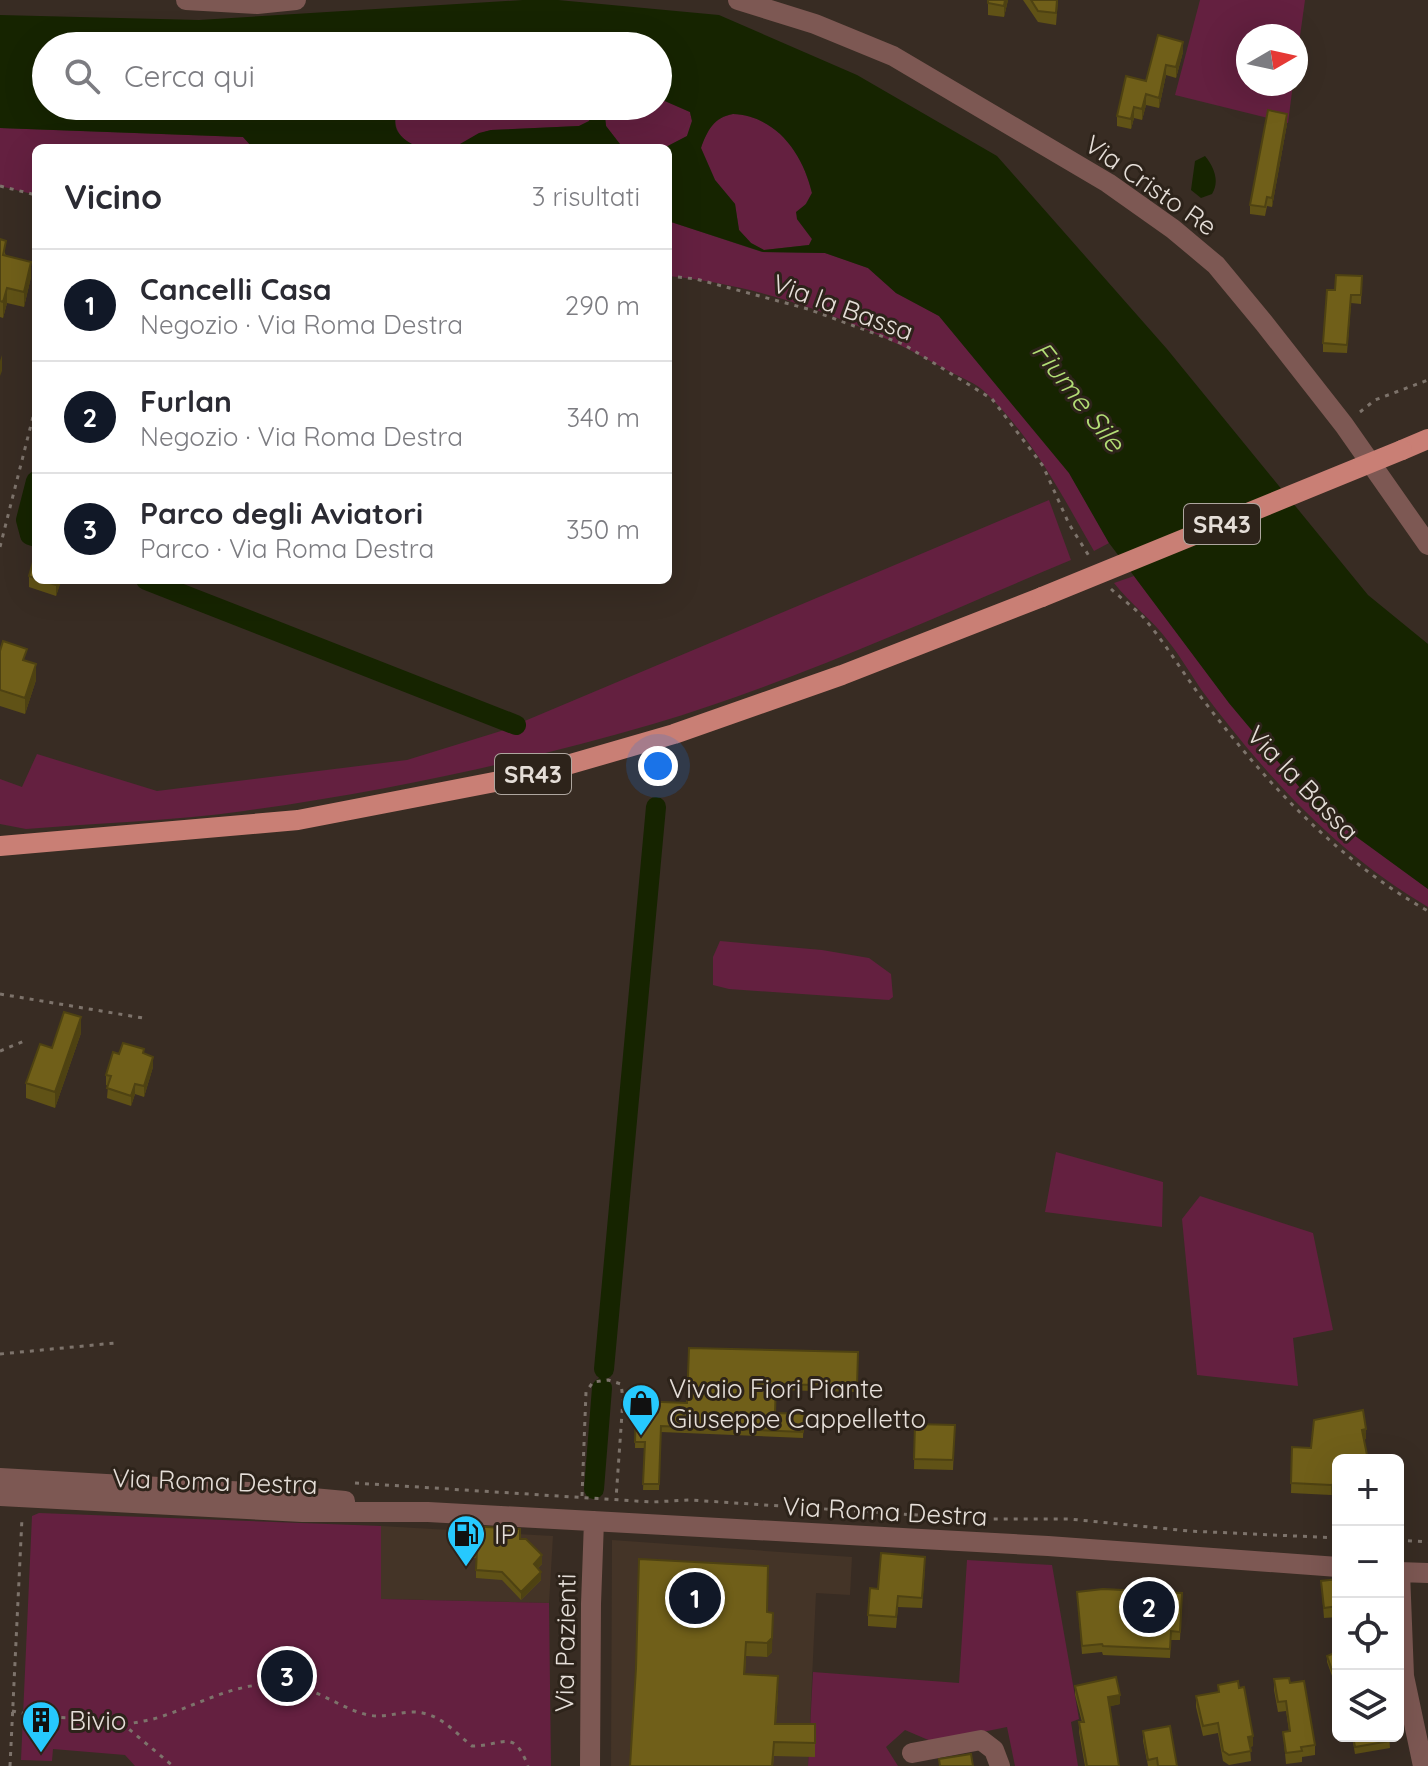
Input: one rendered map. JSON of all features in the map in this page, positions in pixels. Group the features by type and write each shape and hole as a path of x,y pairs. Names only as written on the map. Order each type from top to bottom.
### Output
{"main road":[{"name":"SR43","path":"0,846 298,820 536,774 674,734 842,675 1428,439"}],"street":[{"path":"186,0 257,4 296,0"},
{"name":"Via Cristo Re","path":"738,0 815,24 893,56 994,113 1119,190 1173,229 1216,265 1344,425 1428,545"},
{"name":"Via Roma Destra","path":"0,1478 322,1498 428,1512"},
{"name":"Via Roma Destra","path":"0,1487 127,1494 160,1487"},
{"name":"Via Roma Destra","path":"0,1499 302,1512 428,1512 1048,1546 1332,1567"},
{"name":"Via Pazienti","path":"590,1766 591,1604 596,1521"},
{"path":"1404,1572 1428,1573"},
{"path":"1400,1598 1404,1676 1422,1730 1423,1766"},
{"path":"912,1753 981,1740 994,1750 1000,1766"}],"path":[{"path":"0,186 32,194"},
{"name":"Via la Bassa","path":"672,276 696,279 808,309 903,344 992,399 1043,466 1069,524"},
{"path":"1344,425 1375,400 1428,380"},
{"path":"0,547 32,421"},
{"name":"Via la Bassa","path":"1109,587 1163,641 1206,705 1303,817 1354,861 1401,896 1428,911"},
{"path":"0,994 143,1018"},
{"path":"0,1051 27,1040"},
{"path":"0,1354 115,1343"},
{"path":"608,1380 621,1384 623,1399 616,1499 596,1521 582,1496 586,1392 593,1382 608,1380"},
{"path":"350,1483 652,1502 690,1500 977,1519 1069,1519 1189,1531 1332,1538"},
{"path":"10,1766 22,1498"},
{"path":"1404,1540 1428,1542"},
{"path":"12,1711 124,1725 160,1717 234,1689 260,1684 292,1686 317,1692 357,1713 377,1717 412,1712 430,1714 441,1718 472,1746 511,1740 517,1744 528,1766"},
{"path":"124,1725 173,1766"}],"shaded area":[{"path":"1200,0 1305,0 1302,24 1236,24 1236,96 1291,96 1288,123 1175,95"},
{"path":"672,104 690,112 692,121 687,136 672,144 620,144 606,126 605,120 672,120"},
{"path":"733,114 763,122 795,151 812,193 797,219 812,239 809,245 764,250 751,243 739,230 735,204 715,180 701,148 712,126 721,118"},
{"path":"590,120 579,126 491,130 462,144 412,144 398,131 395,121"},
{"path":"0,128 243,137 249,144 32,144 32,194 0,186"},
{"path":"672,222 762,252 825,253 868,268 896,293 939,316 1069,473 1109,543 1094,551 1032,448 1003,411 978,387 846,321 776,297 672,277"},
{"path":"1049,500 1071,560 812,669 653,724 501,764 296,803 135,822 26,829 0,824 0,779 22,787 37,754 157,791 407,760 501,731"},
{"path":"1134,576 1229,703 1317,808 1428,889 1428,907 1363,862 1278,783 1203,692 1162,633 1114,583"},
{"path":"720,941 822,950 869,958 891,974 893,997 889,1000 729,989 713,985 713,957"},
{"path":"1056,1152 1163,1182 1162,1227 1045,1212"},
{"path":"1200,1196 1313,1233 1333,1330 1293,1338 1298,1386 1197,1375 1182,1219"},
{"path":"39,1513 381,1526 381,1599 549,1603 551,1766 135,1766 125,1755 53,1749 52,1761 21,1760 32,1516"},
{"name":"IP","path":"381,1526 553,1536 549,1603 381,1599"},
{"path":"612,1540 852,1557 850,1595 816,1593 808,1766 611,1766"},
{"path":"967,1560 1052,1565 1079,1719 1071,1722 1078,1766 1015,1766 1007,1727 933,1742 905,1730 886,1747 898,1766 808,1766 813,1672 959,1683"}],"water":[{"name":"Fiume Sile","path":"558,0 719,15 857,75 997,156 1167,349 1368,595 1428,644 1428,889 1317,808 1229,703 1109,543 1069,473 939,316 896,293 868,268 825,253 763,252 672,222 672,144 687,136 692,121 690,112 672,104 672,32 32,32 32,120 395,120 399,133 413,144 249,144 243,137 0,128 0,15 199,20","holes":["726,116 749,116 763,122 795,151 808,178 812,193 806,204 796,212 797,219 812,239 809,245 764,250 751,243 739,230 735,204 715,180 701,148 712,126"]},
{"path":"605,120 606,126 620,144 460,144 491,130 579,126 589,121"},
{"path":"1205,156 1213,169 1216,184 1212,194 1201,198 1191,190 1195,161"}],"building":[{"path":"988,0 1005,0 1004,6 988,3"},
{"path":"1031,0 1057,0 1056,13 1038,11"},
{"path":"1158,35 1183,42 1176,67 1166,65 1159,98 1146,94 1142,109 1134,107 1131,119 1117,116 1126,76 1146,81"},
{"path":"1268,110 1287,114 1272,198 1267,197 1265,207 1250,205"},
{"path":"0,239 6,241 3,255 31,262 24,292 7,288 3,302 0,301"},
{"path":"1336,275 1362,276 1361,295 1351,295 1347,345 1323,343 1327,290 1335,290"},
{"path":"3,641 27,649 23,660 36,664 25,698 0,690"},
{"path":"64,1012 81,1017 55,1092 26,1083 40,1044 52,1048"},
{"path":"123,1043 144,1049 143,1053 153,1057 144,1086 135,1084 131,1096 107,1088 111,1076 106,1075 113,1052 119,1054"},
{"path":"689,1348 858,1352 857,1386 776,1384 775,1413 804,1414 803,1432 661,1426 659,1484 643,1484 645,1442 635,1442 636,1401 687,1403"},
{"path":"1363,1410 1366,1429 1362,1430 1367,1454 1332,1454 1331,1485 1291,1483 1292,1447 1311,1448 1314,1420"},
{"path":"915,1424 955,1425 953,1460 914,1459"},
{"path":"471,1526 520,1529 520,1539 526,1539 542,1555 534,1564 541,1572 521,1592 502,1572 476,1570 477,1550 469,1550"},
{"path":"881,1553 925,1557 922,1598 898,1596 896,1617 868,1615 870,1588 878,1589"},
{"path":"639,1559 768,1566 767,1612 773,1613 772,1638 767,1643 746,1642 744,1674 778,1676 775,1724 815,1724 815,1743 774,1742 772,1766 630,1766"},
{"path":"1332,1580 1332,1607 1324,1608 1321,1581"},
{"path":"1103,1589 1182,1593 1180,1632 1171,1631 1170,1649 1102,1644 1082,1646 1077,1592"},
{"path":"1116,1677 1120,1695 1108,1697 1119,1766 1087,1766 1079,1722 1084,1722 1075,1686"},
{"path":"1289,1678 1290,1683 1304,1681 1315,1745 1286,1753 1283,1732 1290,1731 1286,1701 1278,1702 1274,1679"},
{"path":"1238,1681 1239,1688 1244,1687 1253,1736 1248,1737 1251,1751 1229,1755 1223,1751 1218,1723 1203,1726 1196,1696 1219,1692 1218,1685"},
{"path":"1170,1726 1177,1766 1158,1766 1157,1758 1148,1760 1143,1731"},
{"path":"1354,1742 1384,1742 1355,1747"},
{"path":"971,1754 973,1766 940,1766 939,1759"}],"waterway":[{"path":"32,497 26,520 32,536"},
{"path":"156,584 516,725"},
{"path":"604,1369 656,807"},
{"path":"594,1489 602,1388"}],"place":[{"name":"Vivaio Fiori Piante Giuseppe Cappelletto","path":"641,1437"},
{"name":"IP","path":"466,1568"},
{"name":"Cancelli Casa","path":"695,1598"},
{"name":"Furlan","path":"1149,1607"},
{"name":"Parco degli Aviatori","path":"287,1676"},
{"name":"Bivio","path":"41,1754"}]}
